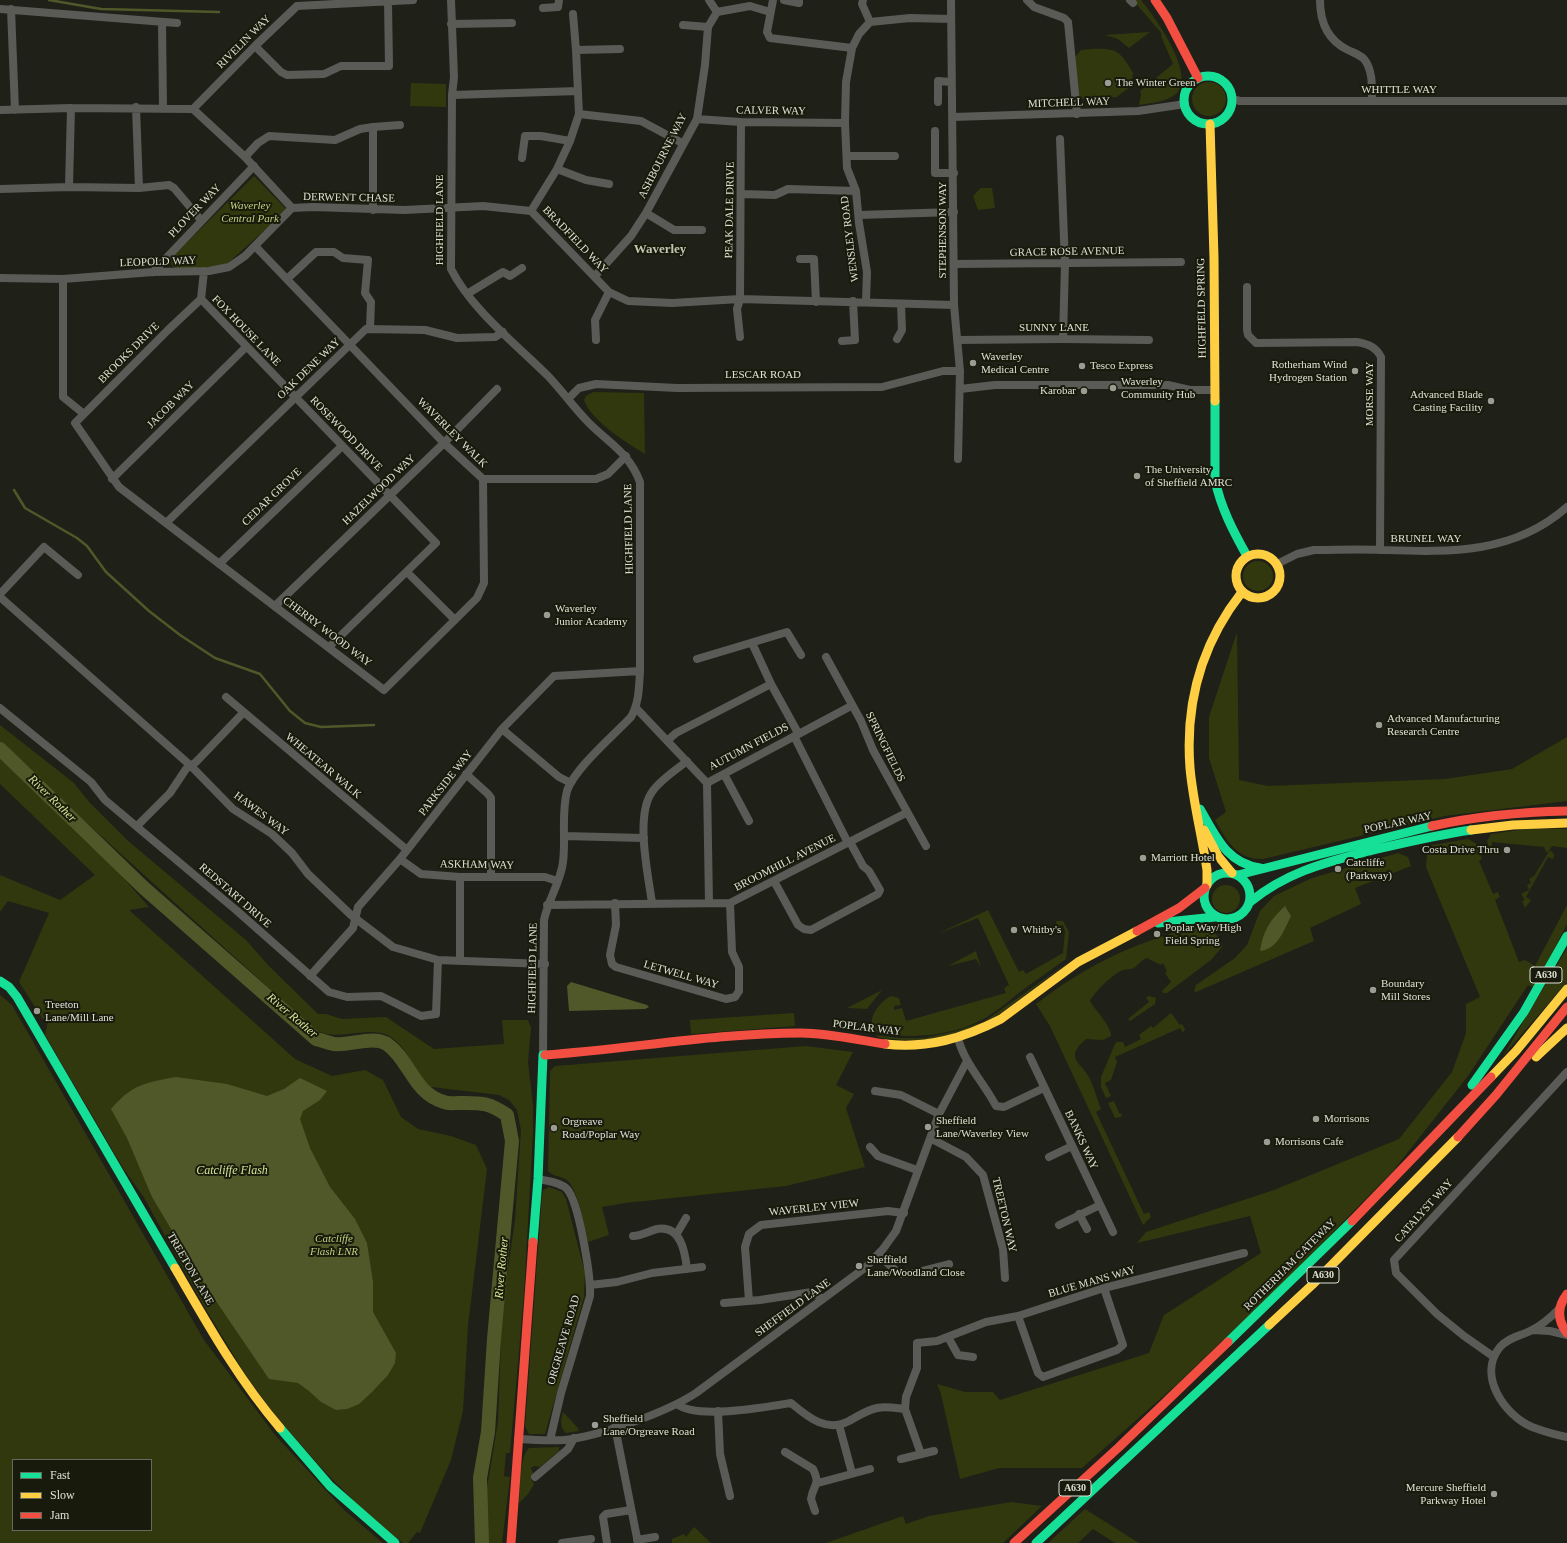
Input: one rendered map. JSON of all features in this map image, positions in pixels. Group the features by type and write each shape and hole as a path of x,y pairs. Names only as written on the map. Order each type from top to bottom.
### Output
{"main road":[{"path":"1155,0 1167,18 1198,78"},
{"path":"1211,76 1219,78 1230,89 1232,99 1228,113 1222,119 1210,124 1199,122 1193,118 1185,104 1187,90 1198,78 1211,76"},
{"name":"HIGHFIELD SPRING","path":"1210,124 1214,250 1215,480 1217,496 1225,518 1246,556"},
{"path":"1260,553 1267,555 1277,564 1280,579 1278,587 1270,594 1254,598 1242,592 1236,580 1235,573 1237,566 1246,556 1260,553"},
{"path":"1215,917 1210,913 1205,903 1207,870 1190,766 1188,723 1197,677 1217,625 1242,592"},
{"path":"1195,800 1225,851 1237,862 1249,868 1265,868"},
{"name":"POPLAR WAY","path":"543,1055 717,1038 801,1033 905,1045 958,1038 987,1027 1001,1019 1089,956 1156,923 1190,902 1216,876 1221,874 1235,874 1265,868 1340,848 1451,824 1515,813 1567,811"},
{"path":"1199,820 1218,856 1235,874 1243,878 1250,888 1250,902"},
{"name":"POPLAR WAY","path":"1156,923 1215,917 1226,920 1235,919 1246,911 1250,902 1285,877 1335,860 1373,850 1480,829 1521,824 1567,823"},
{"name":"A630","path":"1420,1152 1497,1052 1548,971 1567,936"},
{"name":"TREETON LANE","path":"0,982 9,987 17,997 237,1371 263,1408 299,1452 330,1486 394,1543"},
{"name":"ROTHERHAM GATEWAY","path":"1014,1543 1119,1448 1297,1276 1420,1152 1516,1051 1567,989"},
{"name":"A630","path":"1036,1543 1312,1285 1436,1161 1496,1095 1567,1007"},
{"name":"A630","path":"1496,1095 1567,1028"},
{"path":"511,1543 538,1179 543,1055"},
{"path":"1567,1294 1559,1309 1561,1324 1567,1334"}],"street":[{"name":"RIVELIN WAY","path":"193,109 297,6 413,0"},
{"name":"HIGHFIELD LANE","path":"451,0 454,77 452,95 450,209 451,269 459,286 568,398 589,423 626,456 635,468 640,482 640,671 636,708 631,717 576,774 567,791 564,813 563,863 547,905 544,920 545,964 543,1055"},
{"path":"542,8 558,7 559,0"},
{"path":"708,0 717,12 750,6 770,12"},
{"path":"772,0 767,32 770,38 852,48"},
{"path":"784,0 799,3 799,0"},
{"path":"863,0 862,4 870,22 904,18 951,19"},
{"name":"STEPHENSON WAY","path":"951,0 951,82 954,173 954,305 960,370 958,459"},
{"path":"1027,0 1028,4 1034,7 1067,20 1076,114"},
{"path":"1320,0 1320,15 1330,37 1338,45 1356,53 1363,59 1369,68 1372,101"},
{"path":"255,46 281,72 287,75 324,74 341,66 389,66 388,1"},
{"path":"0,9 177,23"},
{"path":"11,9 15,110"},
{"name":"ASHBOURNE WAY","path":"595,276 631,236 646,213 682,142 696,119 705,66 708,27 717,12"},
{"path":"531,211 557,169 570,141 579,114 573,14"},
{"name":"WENSLEY ROAD","path":"866,302 867,272 856,191 848,168 845,123 846,82 852,48 859,34 870,22"},
{"path":"162,23 163,108"},
{"path":"451,24 512,23"},
{"path":"683,25 708,27"},
{"path":"576,50 620,49"},
{"path":"938,102 938,81 951,82"},
{"path":"452,95 578,91"},
{"name":"WHITTLE WAY","path":"1232,99 1240,101 1567,100"},
{"name":"MITCHELL WAY","path":"953,117 1138,111 1185,104"},
{"path":"69,187 71,108"},
{"path":"0,110 71,108 193,109"},
{"path":"136,108 139,188"},
{"name":"DERWENT CHASE","path":"193,109 245,157 292,208 313,207 373,210 450,209"},
{"path":"579,114 641,121 682,142"},
{"name":"CALVER WAY","path":"696,119 741,122 845,123"},
{"name":"PEAK DALE DRIVE","path":"740,299 742,194 741,122"},
{"path":"245,157 258,143 269,136 335,140 360,128 400,125"},
{"path":"373,127 373,210"},
{"path":"935,131 935,172 954,173"},
{"path":"522,158 525,136 541,136 570,141"},
{"path":"1060,139 1065,263 1063,339"},
{"path":"847,156 895,156"},
{"name":"PLOVER WAY","path":"153,272 254,166"},
{"path":"557,169 586,180 609,184"},
{"path":"0,189 69,187 139,188 169,184 201,220"},
{"path":"742,194 775,195 788,189 856,191"},
{"name":"BRADFIELD WAY","path":"450,209 483,206 531,211 609,292 628,301 672,303 740,299 954,305"},
{"name":"LEOPOLD WAY","path":"0,278 63,279 153,272 204,271 229,267 256,246 292,208"},
{"path":"859,215 954,212"},
{"path":"646,213 674,230 702,230"},
{"name":"WAVERLEY WALK","path":"256,246 444,443 483,479 596,479 608,474 626,456"},
{"path":"287,279 316,252 334,252 343,258 368,260 365,293 370,302 370,328 425,330 456,338 495,337 503,332"},
{"path":"800,259 814,259 816,302"},
{"name":"GRACE ROSE AVENUE","path":"954,264 1181,262"},
{"path":"467,294 503,272 510,276 522,268"},
{"name":"FOX HOUSE LANE","path":"204,271 201,300 295,397"},
{"path":"63,279 63,397 84,414"},
{"name":"MORSE WAY","path":"1247,287 1247,330 1248,335 1256,342 1357,342 1366,344 1378,352 1381,358 1382,368 1380,550"},
{"path":"596,340 595,320 609,292"},
{"path":"740,299 737,309 740,337"},
{"name":"BROOKS DRIVE","path":"75,423 168,330 201,300"},
{"path":"842,341 854,340 853,301"},
{"path":"897,339 902,330 901,304"},
{"name":"OAK DENE WAY","path":"167,522 349,345 366,329 370,328"},
{"name":"SUNNY LANE","path":"958,340 1149,340"},
{"name":"JACOB WAY","path":"112,479 246,347"},
{"name":"LESCAR ROAD","path":"568,398 579,388 596,384 677,388 882,387 943,371 960,370"},
{"path":"960,389 995,385 1168,385 1190,390 1215,390"},
{"name":"HAZELWOOD WAY","path":"274,606 389,494 444,443 497,389"},
{"name":"ROSEWOOD DRIVE","path":"295,397 341,447 436,543 407,572"},
{"name":"CHERRY WOOD WAY","path":"75,423 112,479 119,487 167,522 219,564 384,690 477,598 484,582 483,479"},
{"name":"CEDAR GROVE","path":"219,564 341,447"},
{"name":"BRUNEL WAY","path":"1277,564 1297,554 1314,550 1429,552 1478,548 1506,541 1526,532 1548,521 1567,507"},
{"path":"0,594 44,547 78,575"},
{"path":"329,647 407,572 455,620"},
{"name":"HAWES WAY","path":"0,598 191,766 233,809 272,834 282,843 308,874 355,917 393,947 438,960 545,964"},
{"path":"0,611 7,604"},
{"path":"697,659 787,632 800,655"},
{"path":"752,643 849,842 863,866 869,871 880,890 878,894 810,930 804,929 798,925 774,881"},
{"name":"SPRINGFIELDS","path":"826,657 851,706 861,721 873,750 906,814 912,819 926,846"},
{"name":"PARKSIDE WAY","path":"310,976 353,928 358,907 400,859 502,729 554,676 640,671"},
{"path":"668,740 676,734 771,684"},
{"name":"WHEATEAR WALK","path":"226,697 243,713 407,850"},
{"name":"AUTUMN FIELDS","path":"636,708 668,740 707,783 851,706"},
{"name":"REDSTART DRIVE","path":"0,708 91,782 105,800 329,992 347,997 380,996 421,1016 436,1014 438,960"},
{"path":"137,826 170,793 181,774 191,766 243,713"},
{"path":"502,729 559,777 571,783"},
{"path":"652,903 644,838 645,808 649,796 653,790 687,761"},
{"path":"466,774 491,798 491,877"},
{"path":"724,774 749,821"},
{"path":"707,783 709,903"},
{"name":"BROOMHILL AVENUE","path":"547,905 615,903 730,903 906,814"},
{"path":"564,836 644,838"},
{"name":"ASKHAM WAY","path":"400,859 420,874 460,877 545,877 557,881"},
{"path":"460,877 460,961"},
{"name":"LETWELL WAY","path":"615,903 616,925 610,955 612,964 616,967 726,999 735,997 739,991 739,967 732,952 730,903"},
{"path":"958,1038 960,1047 967,1061 999,1107 1004,1107 1044,1088"},
{"name":"BANKS WAY","path":"1030,1057 1113,1232"},
{"name":"SHEFFIELD LANE","path":"518,1439 550,1440 574,1438 615,1427 677,1404 696,1393 851,1279 878,1255 896,1231 904,1212 917,1170 939,1114 967,1061"},
{"name":"CATALYST WAY","path":"1494,1357 1464,1336 1437,1314 1396,1273 1394,1260 1567,1072"},
{"path":"875,1091 901,1095 939,1114"},
{"name":"TREETON WAY","path":"930,1138 966,1157 983,1174 1003,1249 1005,1278"},
{"path":"1049,1157 1072,1146"},
{"path":"870,1147 878,1156 917,1170"},
{"name":"ORGREAVE ROAD","path":"538,1179 561,1186 571,1196 582,1238 590,1285 590,1296 561,1393 550,1440"},
{"path":"1059,1225 1100,1205"},
{"name":"WAVERLEY VIEW","path":"749,1301 745,1247 749,1234 754,1229 772,1223 888,1211 904,1212"},
{"path":"1079,1214 1087,1229"},
{"path":"676,1235 686,1218"},
{"path":"633,1236 658,1229 664,1229 676,1235 684,1246 687,1269"},
{"name":"BLUE MANS WAY","path":"905,1409 906,1397 917,1368 917,1343 937,1341 986,1322 1018,1316 1104,1288 1244,1252"},
{"path":"878,1255 900,1274 914,1273 949,1264"},
{"path":"590,1285 617,1282 652,1273 702,1267"},
{"path":"1018,1316 1038,1372 1043,1377 1117,1350 1123,1345 1104,1288"},
{"path":"724,1303 812,1292 823,1299"},
{"path":"1559,1309 1532,1330 1505,1342 1494,1357 1491,1369 1492,1383 1502,1401 1512,1413 1532,1427 1567,1437"},
{"path":"1532,1330 1567,1334"},
{"path":"948,1337 958,1355 973,1357"},
{"path":"677,1404 681,1407 692,1410 718,1411 744,1410 791,1403 809,1418 826,1425 839,1425 877,1408 905,1409 922,1454"},
{"path":"718,1411 720,1454 730,1496"},
{"path":"839,1425 852,1473"},
{"path":"615,1427 638,1542 654,1537"},
{"path":"535,1477 568,1449 574,1438"},
{"path":"901,1459 934,1451"},
{"path":"785,1452 813,1469 818,1483"},
{"path":"815,1511 811,1496 818,1483 852,1473 870,1470"},
{"path":"607,1543 603,1517 606,1514 631,1510"},
{"path":"562,1543 591,1539"}],"green space":[{"path":"1133,0 1141,0 1155,18 1171,45 1181,72 1181,84 1177,93 1164,100 1139,105 1141,94 1140,91 1173,64 1161,36 1162,34"},
{"path":"1150,32 1129,48 1118,39 1105,35"},
{"path":"1106,49 1116,52 1121,55 1133,73 1131,86 1117,97 1078,99 1075,57 1081,50"},
{"path":"1206,82 1212,82 1216,83 1223,89 1226,99 1225,106 1219,113 1212,116 1206,116 1202,115 1195,109 1192,102 1192,96 1193,92 1199,85"},
{"path":"411,83 446,84 446,107 410,106"},
{"name":"Waverley Central Park","path":"254,176 287,210 228,263 217,267 176,269 168,261"},
{"path":"981,188 992,188 995,208 978,210 973,196"},
{"path":"593,392 644,393 645,454 610,431 588,408 584,400 586,396"},
{"path":"1258,561 1269,565 1273,576 1269,587 1258,591 1247,587 1243,576 1247,565"},
{"path":"1237,632 1239,780 1268,786 1445,779 1512,769 1567,737 1567,801 1445,816 1263,859 1246,856 1233,847 1223,835 1215,820 1226,812 1209,758 1209,717"},
{"name":"Catcliffe Flash LNR","path":"0,725 74,783 90,803 127,840 246,940 269,966 318,1014 326,1014 342,1019 386,1017 434,1049 504,1044 502,1020 528,1020 531,1028 528,1062 533,1105 533,1133 524,1294 510,1453 506,1453 504,1476 510,1477 502,1543 485,1543 486,1494 498,1422 502,1311 515,1220 521,1130 517,1110 509,1100 499,1095 423,1086 401,1045 387,1035 367,1032 335,1035 314,1029 78,815 69,826 120,874 149,907 129,910 295,1059 332,1076 365,1070 383,1080 401,1117 418,1129 451,1136 476,1145 487,1169 468,1326 463,1411 451,1460 420,1533 417,1532 408,1543 403,1543 374,1521 327,1474 276,1417 245,1374 205,1308 143,1196 123,1168 45,1035 48,1021 42,1018 19,982 49,913 8,901 0,912 0,875 60,900 95,875 0,784"},
{"path":"1532,828 1567,829 1567,848 1552,846 1547,853 1544,847 1492,842 1490,851 1487,841 1491,834"},
{"path":"1468,839 1477,844 1482,859 1479,861 1493,894 1498,892 1500,897 1495,900 1519,962 1525,960 1535,966 1567,905 1567,924 1534,988 1528,985 1468,1076 1393,1171 1289,1277 1176,1385 1082,1468 999,1468 960,1479 941,1394 937,1384 965,1392 993,1392 1000,1400 1149,1353 1164,1315 1261,1253 1250,1216 1137,1243 1146,1232 1274,1190 1399,1139 1452,1072 1466,1033 1466,1004 1480,997 1426,867 1427,854 1432,845"},
{"path":"1550,850 1554,854 1553,859 1548,857 1526,897 1531,900 1525,908 1522,901 1525,900 1521,894 1529,890 1527,885 1531,883 1529,879 1534,876"},
{"path":"1398,853 1408,857 1411,866 1355,888 1361,904 1310,928 1314,941 1196,992 1194,991 1196,985 1235,958 1247,945 1260,911 1274,896 1312,878"},
{"path":"1226,885 1236,889 1240,899 1236,909 1226,913 1216,909 1212,899 1216,889"},
{"path":"988,910 1019,972 1023,970 1026,974 1063,953 1065,931 1063,925 1057,926 1056,921 1063,921 1069,932 1066,959 992,1014 961,1028 933,1035 918,1036 904,1036 876,1032 872,1024 873,1016 881,1004 891,996 899,998 901,1005 894,1006 894,1010 902,1008 906,1021 1006,993 1004,988 1009,985 978,918 937,934"},
{"path":"1194,927 1212,932 1219,938 1222,947 1211,960 1167,993 1163,993 1162,991 1171,982 1165,973 1167,971 1163,963 1161,965 1147,958 1134,968 1123,970 1114,975 1100,988 1090,1001 1109,1028 1111,1036 1103,1040 1086,1039 1079,1045 1075,1055 1078,1063 1091,1081 1101,1109 1096,1112 1144,1214 1149,1212 1151,1217 1143,1225 1050,1026 1036,1004 1073,978 1110,957 1150,941"},
{"path":"1567,948 1567,982 1503,1056"},
{"path":"976,951 981,968 976,959 948,966"},
{"path":"1074,958 1003,1012 978,1026 926,1040 880,1038 875,1035 899,1038 924,1038 956,1031 985,1021"},
{"path":"882,990 867,1009 848,1008 849,1007"},
{"path":"0,995 12,1005 204,1340 275,1435 344,1510 383,1543 0,1543"},
{"path":"1149,996 1156,998 1155,1004 1130,1021 1128,1019 1149,1002 1146,997"},
{"path":"794,1013 795,1026 691,1034 690,1020"},
{"path":"1171,1013 1185,1029 1183,1033 1180,1028 1115,1057 1117,1062 1111,1080 1105,1083 1111,1096 1106,1098 1101,1087 1101,1077 1115,1044 1117,1042 1123,1042 1125,1047 1141,1039 1139,1035 1151,1026 1153,1028"},
{"path":"806,1046 853,1052 836,1085 854,1094 846,1108 865,1167 786,1186 625,1203 602,1207 609,1235 588,1242 577,1200 571,1185 567,1180 548,1171 550,1071 555,1066"},
{"path":"1114,1101 1119,1113 1122,1114 1121,1117 1115,1118 1108,1103"},
{"path":"549,1187 562,1192 566,1199 585,1273 584,1297 545,1434 529,1434 525,1426 542,1195 543,1190"},
{"path":"563,1412 579,1431 566,1433 564,1431 561,1423"},
{"path":"559,1447 559,1451 540,1467 534,1466 531,1468 533,1473 531,1479 534,1484 528,1494 519,1503 522,1466 526,1452 529,1448"},
{"path":"1011,1502 1042,1506 1003,1543 826,1543 903,1516 906,1524 929,1516"},
{"path":"1085,1509 1139,1543 1115,1543 1093,1529 1078,1543 1048,1543"},
{"path":"694,1527 711,1543 672,1543 672,1539 684,1534 686,1537"}],"water":[{"path":"1285,906 1291,916 1283,933 1271,947 1260,951 1268,926"},
{"path":"571,982 647,1005 649,1007 645,1009 569,1011 567,986"},
{"name":"Catcliffe Flash","path":"176,1077 227,1084 267,1096 284,1089 300,1078 327,1091 320,1100 303,1111 300,1119 310,1148 330,1187 355,1219 367,1243 373,1282 373,1312 396,1353 395,1363 388,1375 359,1404 347,1409 336,1410 321,1402 298,1383 269,1379 199,1276 152,1197 127,1138 111,1109 133,1089 147,1083"}],"waterway":[{"path":"49,0 101,9 219,12"},
{"path":"14,490 25,508 77,538 87,546 106,572 149,611 180,635 215,658 260,674 290,711 305,723 321,727 374,725"},
{"name":"River Rother","path":"0,749 144,888 316,1039 334,1044 347,1044 375,1040 381,1041 395,1051 418,1084 434,1098 447,1103 474,1103 490,1105 507,1115 512,1141 494,1339 488,1432 480,1478 482,1543"}],"traffic: fast":[{"path":"1208,76 1217,78 1225,83 1230,91 1232,100 1230,109 1225,117 1217,122 1208,124 1199,122 1191,117 1186,109 1184,100 1186,91 1191,83 1199,78 1208,76"},
{"path":"1215,401 1215,480 1228,519 1247,556"},
{"path":"1200,809 1217,838 1230,854 1248,865 1260,868"},
{"path":"1238,875 1432,826"},
{"path":"1250,902 1278,883 1321,864 1394,845 1471,830"},
{"path":"1222,873 1232,873 1244,879 1249,887 1250,896 1249,905 1244,913 1236,918 1222,919 1214,916 1207,909 1204,901 1204,891 1207,883 1214,876 1222,873"},
{"path":"1158,923 1215,917"},
{"path":"1472,1085 1524,1012 1567,936"},
{"path":"0,981 9,987 17,997 175,1268"},
{"path":"533,1242 538,1179 543,1055 545,1055"},
{"path":"1228,1342 1352,1221"},
{"path":"1036,1543 1269,1325"},
{"path":"280,1428 330,1486 395,1543"}],"traffic: slow":[{"path":"1210,124 1214,258 1215,401"},
{"path":"1254,554 1262,554 1267,555 1274,560 1279,567 1280,576 1279,585 1274,592 1267,597 1254,598 1246,595 1239,588 1236,580 1236,572 1239,564 1246,557 1254,554"},
{"path":"1207,885 1207,870 1193,794 1190,768 1190,720 1199,675 1207,653 1216,632 1242,592"},
{"path":"1471,830 1513,825 1567,823"},
{"path":"1204,830 1218,856 1232,873"},
{"path":"885,1044 916,1045 930,1043 959,1037 987,1026 1001,1019 1078,962 1137,931"},
{"path":"1491,1077 1516,1051 1567,989"},
{"path":"1536,1057 1567,1028"},
{"path":"1269,1325 1312,1285 1458,1137"},
{"path":"175,1268 211,1330 250,1390 280,1428"}],"traffic: jam":[{"path":"1155,0 1167,18 1198,78"},
{"path":"1432,826 1499,815 1567,811"},
{"path":"1137,931 1179,908 1205,888"},
{"path":"1458,1137 1496,1095 1567,1007"},
{"path":"545,1055 705,1038 769,1034 822,1034 885,1044"},
{"path":"1352,1221 1491,1077"},
{"path":"511,1543 533,1242"},
{"path":"1567,1294 1561,1304 1560,1309 1561,1323 1567,1333"},
{"path":"1014,1543 1119,1447 1228,1342"}],"place":[{"name":"The Winter Green","path":"1108,83"},
{"name":"Waverley Medical Centre","path":"973,363"},
{"name":"Tesco Express","path":"1082,366"},
{"name":"Rotherham Wind Hydrogen Station","path":"1355,371"},
{"name":"Waverley Community Hub","path":"1113,388"},
{"name":"Karobar","path":"1084,391"},
{"name":"Advanced Blade Casting Facility","path":"1491,401"},
{"name":"The University of Sheffield AMRC","path":"1137,476"},
{"name":"Waverley Junior Academy","path":"547,615"},
{"name":"Advanced Manufacturing Research Centre","path":"1379,725"},
{"name":"Costa Drive Thru","path":"1507,850"},
{"name":"Marriott Hotel","path":"1143,858"},
{"name":"Catcliffe (Parkway)","path":"1338,869"},
{"name":"Whitby's","path":"1014,930"},
{"name":"Poplar Way/High Field Spring","path":"1157,934"},
{"name":"Boundary Mill Stores","path":"1373,990"},
{"name":"Treeton Lane/Mill Lane","path":"37,1011"},
{"name":"Morrisons","path":"1316,1119"},
{"name":"Sheffield Lane/Waverley View","path":"928,1127"},
{"name":"Orgreave Road/Poplar Way","path":"554,1128"},
{"name":"Morrisons Cafe","path":"1267,1142"},
{"name":"Sheffield Lane/Woodland Close","path":"859,1266"},
{"name":"Sheffield Lane/Orgreave Road","path":"595,1425"},
{"name":"Mercure Sheffield Parkway Hotel","path":"1494,1494"}],"district":[{"name":"Waverley","path":"660,250"}]}
